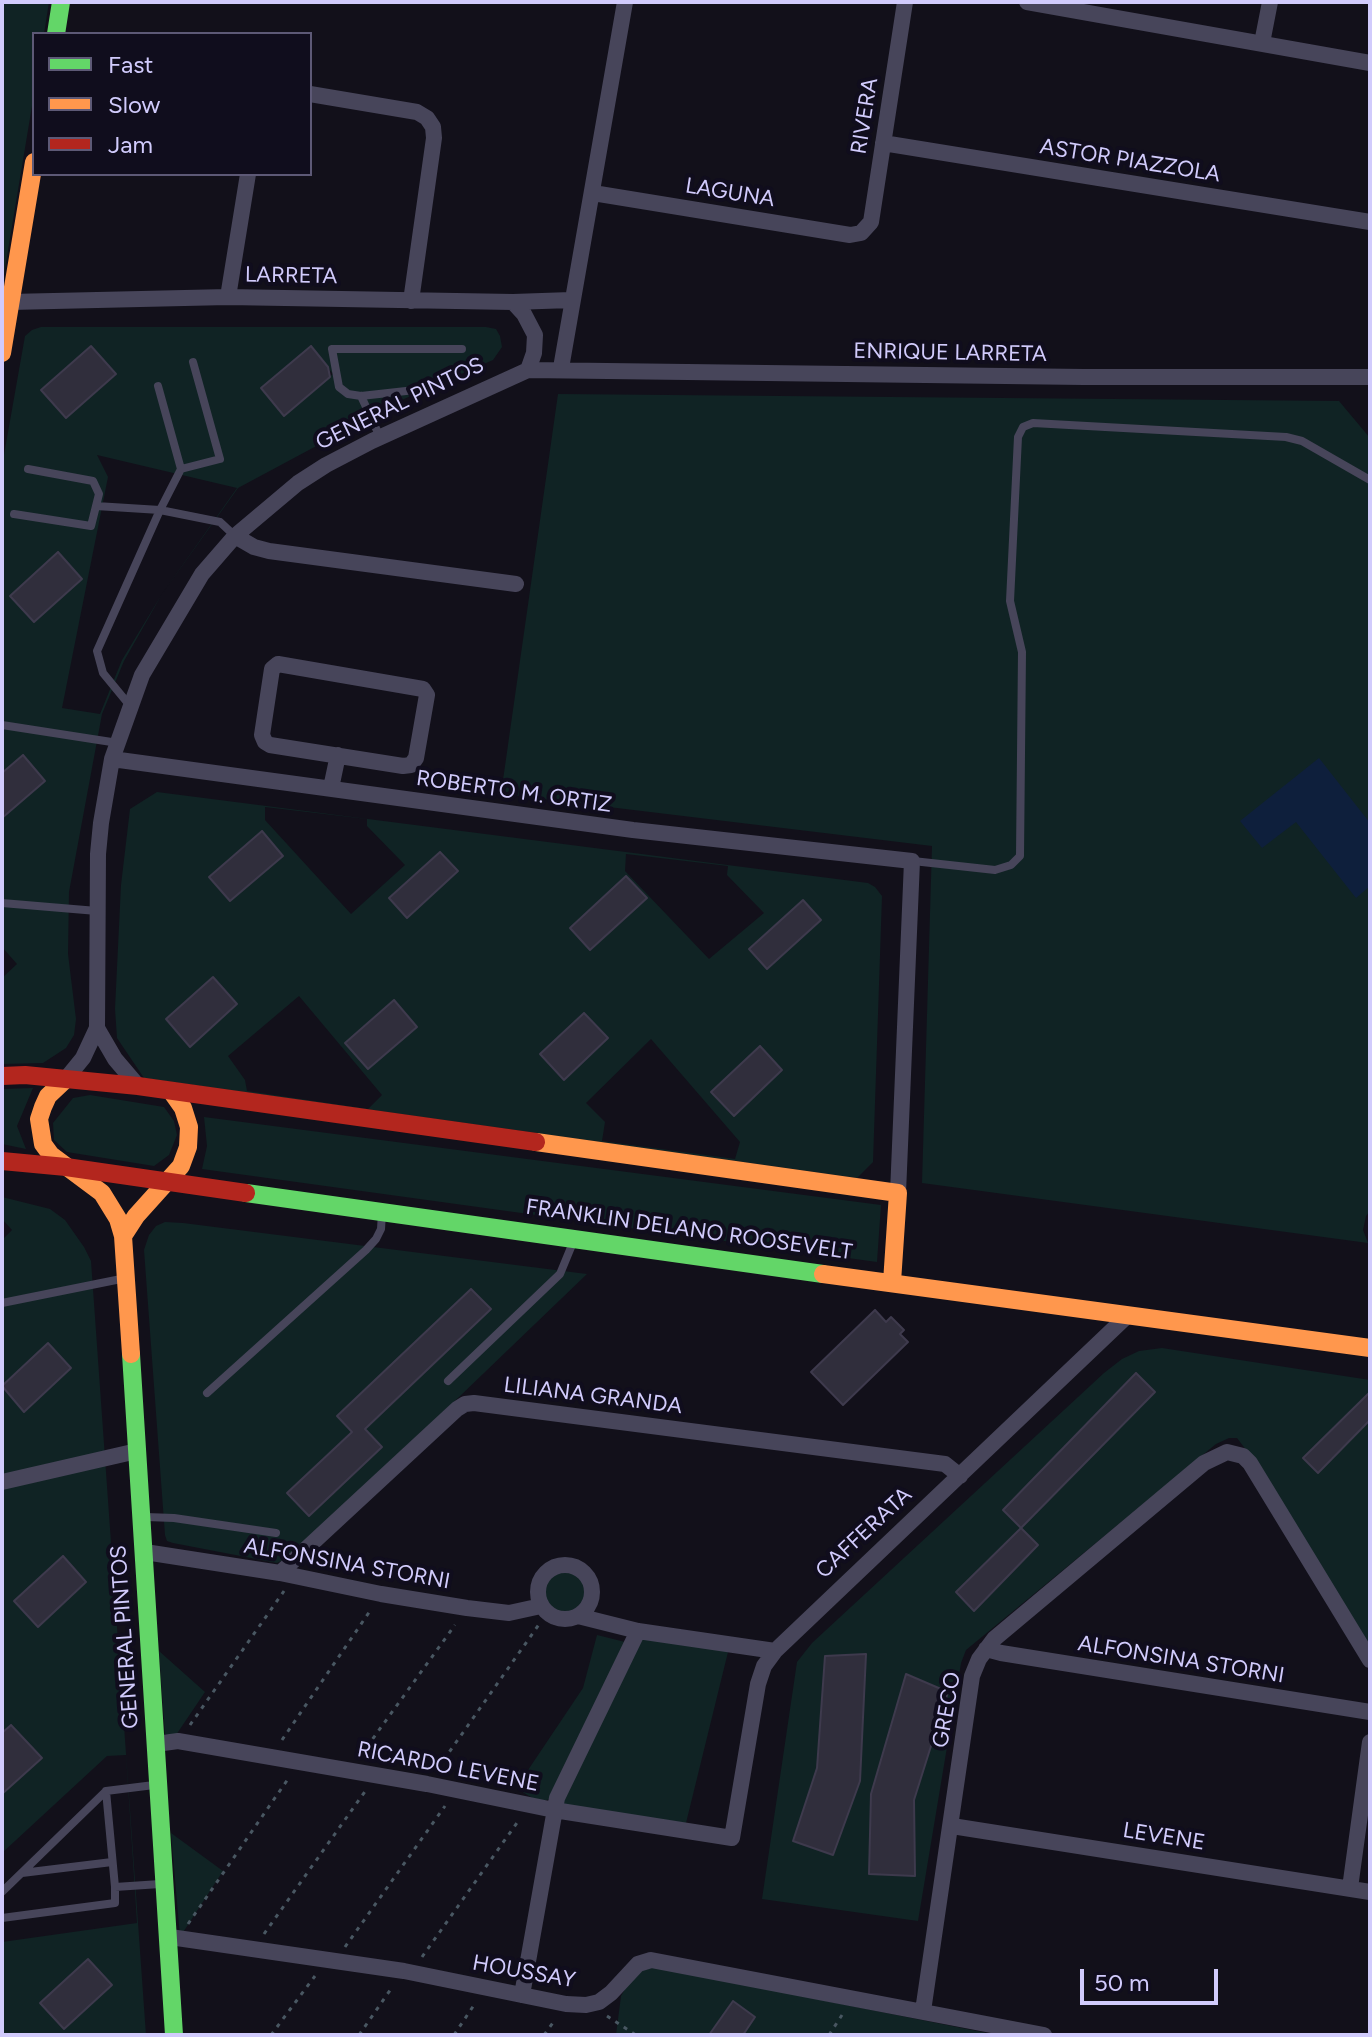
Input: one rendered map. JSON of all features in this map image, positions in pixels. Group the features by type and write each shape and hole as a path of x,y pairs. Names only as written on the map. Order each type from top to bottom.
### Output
{"street":[{"path":"56,32 61,2"},
{"path":"561,368 625,2"},
{"name":"RIVERA","path":"861,233 871,222 905,2"},
{"path":"1027,2 1082,7 1370,63"},
{"path":"1262,43 1270,2"},
{"path":"312,94 417,112 427,118 433,127 411,301"},
{"name":"ASTOR PIAZZOLA","path":"883,143 1370,222"},
{"path":"2,353 32,174"},
{"path":"228,297 248,176"},
{"name":"LAGUNA","path":"593,193 850,235 861,233"},
{"name":"LARRETA","path":"10,302 228,297 513,302 571,300"},
{"path":"513,302 524,314 535,335 534,353 528,370"},
{"name":"ENRIQUE LARRETA","path":"528,370 1370,377"},
{"name":"GENERAL PINTOS","path":"174,2035 175,1937 165,1884 123,1236 112,1206 102,1193 51,1155 43,1144 39,1119 48,1096 83,1058 97,1028 101,823 115,751 142,675 202,574 235,536 298,483 326,465 528,370"},
{"path":"235,536 269,551 516,584"},
{"path":"278,664 423,689 427,695 416,758 411,765 338,755 265,742 262,735 272,669 278,664"},
{"name":"ROBERTO M. ORTIZ","path":"115,751 331,788 633,830 912,861"},
{"path":"331,788 338,755"},
{"path":"892,1282 912,861"},
{"path":"97,1028 115,1059 138,1086"},
{"path":"2,1076 25,1075 138,1086 898,1193"},
{"path":"123,1236 136,1216 181,1166 188,1147 189,1127 183,1108 171,1091"},
{"name":"FRANKLIN DELANO ROOSEVELT","path":"2,1161 66,1167 1126,1317 1370,1348"},
{"name":"CAFFERATA","path":"732,1838 758,1684 764,1666 775,1651 1126,1317"},
{"name":"LILIANA GRANDA","path":"287,1575 457,1409 474,1403 945,1464 960,1476"},
{"path":"2,1482 137,1451"},
{"name":"GRECO","path":"923,2011 972,1676 986,1649 1204,1463 1227,1452 1243,1456 1250,1463 1370,1660"},
{"name":"ALFONSINA STORNI","path":"145,1552 467,1608 509,1613 545,1610 561,1620 578,1616 638,1631 775,1651"},
{"path":"545,1610 538,1589 545,1573 560,1565 568,1565 584,1572 592,1587 590,1604 578,1616"},
{"path":"522,1995 557,1798 638,1631"},
{"name":"ALFONSINA STORNI","path":"986,1649 1370,1712"},
{"name":"RICARDO LEVENE","path":"156,1744 178,1741 427,1784 554,1810 732,1838"},
{"path":"1350,1888 1370,1742"},
{"name":"LEVENE","path":"952,1826 1370,1892"},
{"name":"HOUSSAY","path":"175,1937 407,1972 586,2005 599,2002 638,1964 651,1960 1044,2035"}],"lane":[{"path":"415,390 361,396 348,394 339,387 332,349 462,349"},
{"path":"181,469 220,459 193,362"},
{"path":"131,707 103,673 97,651 181,469 158,386"},
{"path":"361,396 380,437"},
{"path":"912,861 995,870 1011,865 1020,856 1022,652 1010,601 1018,437 1023,427 1033,423 1286,437 1302,441 1370,480"},
{"path":"14,514 91,526 99,494 93,481 28,469"},
{"path":"96,506 160,510 220,522 235,536"},
{"path":"2,725 115,751"},
{"path":"2,903 97,911"},
{"path":"207,1393 366,1250 381,1229 382,1212"},
{"path":"448,1381 560,1274 574,1239"},
{"path":"2,1303 126,1278"},
{"path":"141,1517 174,1518 276,1533"},
{"path":"2,1892 106,1791 159,1785"},
{"path":"2,1918 115,1903 106,1791"},
{"path":"22,1873 112,1862"},
{"path":"115,1887 165,1884"}],"path":[{"path":"178,1741 287,1575"},
{"path":"271,1757 381,1594"},
{"path":"349,1771 467,1608"},
{"path":"427,1784 538,1625 545,1610"},
{"path":"175,1937 299,1762"},
{"path":"252,1950 376,1777"},
{"path":"271,2035 331,1960 456,1790"},
{"path":"359,2035 531,1804"},
{"path":"454,2035 486,1989"},
{"path":"586,2005 613,2018 636,2035"}],"green space":[{"path":"2,2 49,2 44,32 32,32 32,106 2,286"},
{"path":"41,327 486,327 496,329 502,347 493,360 404,399 238,488 162,594 124,661 102,714 69,892 68,954 76,1019 74,1035 66,1048 43,1063 2,1064 2,978 17,964 2,947 2,818 45,781 23,755 2,773 2,466 25,336","holes":["91,346 116,375 66,418 41,390","311,347 333,374 284,416 261,388","97,455 237,488 162,594 122,660 100,714 62,708 108,477","58,552 82,579 34,622 10,596"]},
{"path":"558,394 1339,401 1370,438 1370,1211 1363,1230 1368,1243 922,1183 932,846 501,794"},
{"path":"157,792 868,883 882,896 873,1162 857,1178 144,1078 117,1038 115,1009 121,885 130,809","holes":["265,807 367,819 367,826 405,865 351,914 265,820","262,831 283,855 230,901 210,876","440,852 458,871 407,918 389,898","626,854 728,866 727,875 764,913 709,959 625,871","626,876 646,898 591,950 571,927","803,900 820,920 766,968 749,949","213,977 237,1005 190,1046 166,1020","299,996 382,1095 368,1109 247,1091 245,1080 228,1056","395,1001 417,1027 368,1069","584,1013 608,1038 564,1079 541,1054","651,1039 740,1142 735,1159 602,1141 605,1122 586,1103","759,1047 782,1070 734,1116 712,1092"]},
{"path":"33,1088 17,1126 26,1149 2,1144 2,1089"},
{"path":"90,1095 164,1107 174,1121 177,1135 169,1155 154,1166 67,1152 54,1140 53,1123 73,1098"},
{"path":"204,1117 881,1205 877,1262 202,1169 207,1146"},
{"path":"2,1197 50,1209 65,1220 91,1261 146,2035 2,2035 2,1942 137,1923 126,1755 107,1756 2,1853 2,1794 41,1757 11,1725 2,1733 2,1388 25,1412 71,1368 48,1343 2,1386 2,1240 12,1230 2,1219","holes":["63,1557 86,1583 38,1626","88,1959 112,1985 64,2029 41,2003"]},
{"path":"165,1222 183,1223 587,1274 459,1397 285,1559 277,1563 167,1541 144,1250 156,1226","holes":["471,1289 490,1310 365,1429 381,1447 309,1516 287,1493 351,1432 337,1416"]},
{"path":"1162,1348 1370,1380 1370,1392 1318,1472 1370,1421 1370,1650 1250,1455 1237,1438 1229,1438 1216,1444 966,1650 961,1663 918,1921 762,1899 797,1662 812,1643 1104,1373 1139,1351","holes":["1135,1373 1154,1392 1021,1528 1003,1510","1021,1528 1038,1545 974,1611 957,1593","865,1655 856,1791 833,1855 793,1841 817,1768 825,1657","948,1692 914,1800 915,1875 869,1874 871,1794"]},
{"path":"565,1571 581,1577 587,1593 581,1609 565,1615 549,1609 543,1593 549,1577"},
{"path":"597,1635 625,1642 550,1799 539,1802 516,1788 583,1688"},
{"path":"639,1639 729,1648 686,1823 563,1807 561,1801"},
{"path":"159,1651 205,1692 174,1738 165,1734"},
{"path":"171,1833 223,1871 180,1937"},
{"path":"656,1967 997,2035 616,2035 621,1996 629,1982 642,1970"}],"water":[{"path":"1319,758 1370,823 1370,886 1356,898 1296,822 1262,848 1240,821"}],"building":[{"path":"91,346 116,374 66,418 41,390"},
{"path":"311,346 328,367 330,377 284,416 261,388"},
{"path":"58,552 82,579 34,622 10,596"},
{"path":"23,755 45,781 2,818 2,773"},
{"path":"262,831 283,856 230,901 209,877"},
{"path":"440,852 458,871 407,918 389,898"},
{"path":"626,876 647,898 590,950 570,928"},
{"path":"803,900 821,920 767,969 749,949"},
{"path":"213,977 237,1004 190,1047 166,1019"},
{"path":"394,1000 417,1027 368,1069 345,1043"},
{"path":"584,1013 608,1038 564,1080 540,1054"},
{"path":"760,1046 782,1070 734,1116 711,1092"},
{"path":"471,1289 491,1309 365,1429 382,1447 309,1516 287,1493 352,1432 337,1416"},
{"path":"875,1310 886,1322 891,1317 904,1330 900,1334 908,1342 843,1405 811,1372"},
{"path":"48,1343 71,1368 24,1412 2,1386"},
{"path":"1136,1373 1155,1392 1021,1528 1003,1510"},
{"path":"1370,1392 1370,1420 1318,1473 1303,1458"},
{"path":"1021,1528 1038,1545 974,1611 956,1592"},
{"path":"63,1556 86,1582 38,1627 14,1601"},
{"path":"866,1654 860,1781 833,1855 793,1841 817,1768 825,1656"},
{"path":"906,1674 948,1692 914,1800 915,1876 869,1874 871,1794"},
{"path":"11,1725 42,1758 2,1794 2,1733"},
{"path":"88,1959 112,1985 64,2029 40,2003"},
{"path":"733,2001 755,2017 743,2035 709,2035"}],"traffic: fast":[{"path":"56,32 61,2"},
{"path":"246,1193 823,1274"},
{"path":"131,1354 174,2035"}],"traffic: slow":[{"path":"2,353 32,174"},
{"path":"65,1080 48,1096 43,1107 39,1119 43,1144 51,1155 102,1193 118,1219 123,1236 131,1354"},
{"path":"123,1236 136,1216 181,1166 188,1147 189,1127 183,1108 171,1091"},
{"path":"536,1142 898,1193 892,1282"},
{"path":"823,1274 1370,1348"}],"traffic: jam":[{"path":"2,1076 25,1075 138,1086 536,1142"},
{"path":"2,1161 246,1193"}]}
